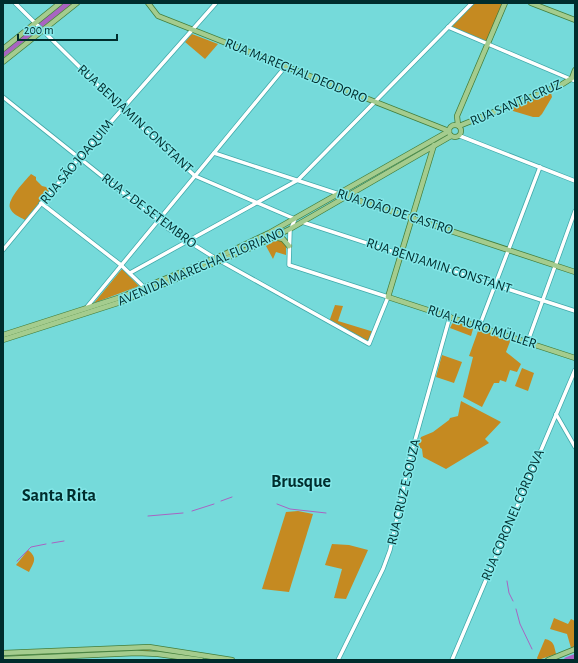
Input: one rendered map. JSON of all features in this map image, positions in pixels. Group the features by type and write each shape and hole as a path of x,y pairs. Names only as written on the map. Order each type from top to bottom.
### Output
{"main road":[{"path":"3,48 36,24 60,3"},
{"path":"3,62 42,29 78,3"},
{"name":"RUA MARECHAL DEODORO","path":"148,3 158,16 450,133"},
{"path":"458,126 452,126 450,133 455,138 460,136 462,130 458,126 458,116 505,3"},
{"path":"531,3 575,20"},
{"path":"574,80 575,70"},
{"name":"RUA SANTA CRUZ","path":"458,126 574,80"},
{"name":"AVENIDA MARECHAL FLORIANO","path":"3,335 85,309 144,287 259,239 433,140 450,133"},
{"name":"AVENIDA MARECHAL FLORIANO","path":"3,340 121,302 274,237 434,146 450,133"},
{"path":"388,297 434,146 433,140"},
{"name":"RUA JOÃO DE CASTRO","path":"339,194 575,272"},
{"path":"274,237 283,239 289,246"},
{"name":"RUA LAURO MÜLLER","path":"388,297 528,341 575,358"},
{"path":"3,654 144,647 232,660"},
{"path":"548,660 575,649"},
{"path":"3,659 137,653 158,654 202,660"}],"street":[{"name":"RUA BENJAMIN CONSTANT","path":"15,3 122,109 195,176 295,219"},
{"name":"RUA SÃO JOAQUIM","path":"3,250 79,158 216,3"},
{"path":"130,272 298,180 472,3"},
{"path":"448,27 574,80"},
{"path":"85,309 286,67"},
{"name":"RUA 7 DE SETEMBRO","path":"3,97 158,221 220,261 369,344 388,297"},
{"path":"460,136 575,181"},
{"name":"RUA JOÃO DE CASTRO","path":"214,153 339,194"},
{"path":"476,325 481,322 540,167"},
{"path":"41,203 122,265 144,287"},
{"path":"528,341 575,211"},
{"path":"295,219 290,229 289,265 388,297"},
{"name":"RUA BENJAMIN CONSTANT","path":"302,222 575,311"},
{"name":"RUA CRUZ E SOUZA","path":"338,660 383,569 390,550 410,458 450,316"},
{"name":"RUA CORONEL CÓRDOVA","path":"452,660 575,370"},
{"path":"556,414 575,447"}],"shaded area":[{"path":"62,3 73,3 42,27 38,22"},
{"path":"472,3 504,3 488,43 448,27"},
{"path":"34,26 38,30 3,58 3,51"},
{"path":"192,34 218,44 205,59 185,42"},
{"path":"551,93 552,97 539,117 533,117 513,111 512,108"},
{"path":"31,174 36,177 36,180 49,191 25,220 12,212 10,204 17,190"},
{"path":"278,239 286,243 286,255 276,252 273,259 266,246"},
{"path":"122,269 139,286 94,303"},
{"path":"335,305 343,306 338,321 374,332 369,344 329,322"},
{"path":"454,320 471,326 473,329 471,336 450,328"},
{"path":"481,330 511,339 506,352 521,364 517,372 510,370 506,382 500,380 499,383 494,383 482,407 463,397 473,357 469,356 478,331"},
{"path":"442,355 462,362 454,383 436,377"},
{"path":"522,368 534,373 528,391 515,386"},
{"path":"461,401 501,422 485,439 489,443 446,469 423,457 422,449 418,446 421,437 433,432 450,418 458,416"},
{"path":"298,511 313,514 289,592 262,589 286,512"},
{"path":"332,544 349,545 368,550 346,599 334,598 342,569 325,565"},
{"path":"28,550 34,558 34,563 29,572 16,565"},
{"path":"554,618 568,624 571,619 575,621 575,646 571,648 567,634 550,629"},
{"path":"545,639 553,644 556,654 538,660 537,658"},
{"path":"147,650 223,660 157,652 3,657 3,656"}],"waterway":[{"path":"3,54 68,3"},
{"path":"221,501 232,497"},
{"path":"192,511 214,504"},
{"path":"277,504 290,509 326,513"},
{"path":"148,516 183,513"},
{"path":"52,543 64,541"},
{"path":"17,561 31,547 46,544"},
{"path":"507,581 509,593 513,601"},
{"path":"516,609 520,624 532,649"},
{"path":"567,660 575,657"}],"district":[{"name":"Brusque","path":"301,482"},
{"name":"Santa Rita","path":"59,496"}]}
